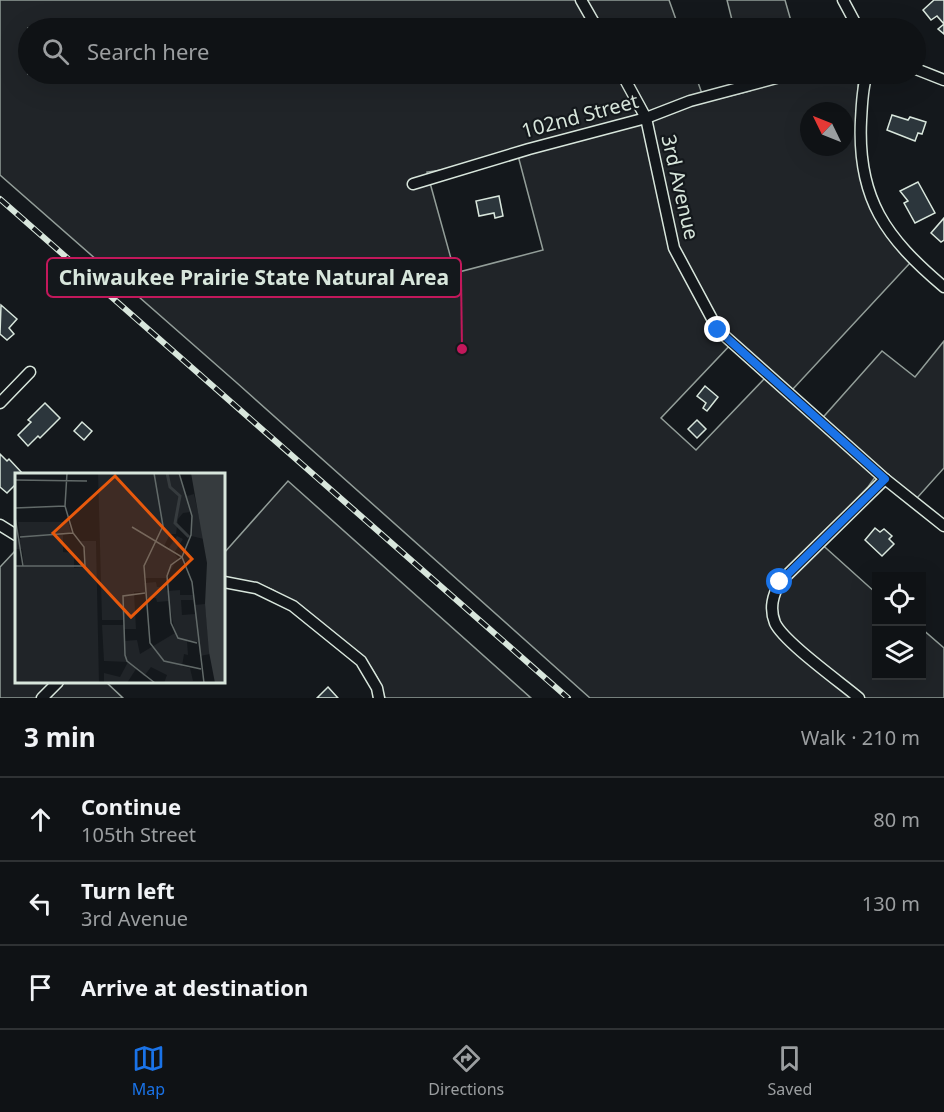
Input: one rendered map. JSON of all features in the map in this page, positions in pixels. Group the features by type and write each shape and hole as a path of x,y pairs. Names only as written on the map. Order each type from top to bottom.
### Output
{"street":[{"path":"581,0 591,18"},
{"path":"843,0 853,18"},
{"path":"926,73 944,80"},
{"name":"3rd Avenue","path":"628,84 646,117 674,248 718,330 885,479 944,526"},
{"name":"102nd Street","path":"413,184 754,84"},
{"path":"865,84 860,136 862,163 874,203 884,224 901,248 944,287"},
{"path":"0,403 30,372"},
{"path":"859,698 783,634 777,626 772,610 772,600 780,582 885,479"},
{"path":"0,525 15,534"},
{"path":"225,582 256,588 292,606 360,661 377,688 378,698"},
{"path":"42,698 56,683"}],"shaded area":[{"path":"0,0 669,0 675,18 18,18 18,84 699,84 705,102 750,91 748,84 858,84 858,156 890,240 910,263 792,390 817,424 882,351 915,377 944,341 944,468 917,498 881,469 868,487 817,540 872,589 872,680 926,680 926,632 944,648 944,698 590,698 0,175","holes":["516,148 543,250 455,273 427,172 448,169","735,340 765,378 696,450 661,418"]},
{"path":"727,0 785,0 790,18 732,18"},
{"path":"288,481 531,698 385,698 378,678 366,661 289,600 256,583 225,578 225,552"},
{"path":"15,551 15,683 107,683 123,698 0,698 0,567"}],"building":[{"path":"934,0 944,0 944,24 937,16 931,20 923,10"},
{"path":"944,24 944,34 938,29"},
{"path":"892,115 926,122 922,134 918,133 915,141 887,130"},
{"path":"918,182 935,213 915,223 904,203 908,201 900,191"},
{"path":"499,196 503,216 495,218 494,213 479,216 476,201"},
{"path":"944,218 944,240 941,242 931,233"},
{"path":"1,305 17,319 9,328 14,334 7,340 0,334"},
{"path":"705,386 718,397 707,411 703,408 706,403 697,396"},
{"path":"45,403 60,418 40,438 38,436 28,446 18,435 31,422 28,420"},
{"path":"697,420 706,429 697,438 688,429"},
{"path":"82,422 92,431 84,440 74,431"},
{"path":"0,454 7,461 9,459 22,473 15,473 15,485 7,493 0,487"},
{"path":"875,528 880,532 884,529 892,536 889,539 894,544 882,556 865,540"},
{"path":"328,687 338,698 317,698"}],"railway":[{"path":"0,199 568,698"}],"place":[{"name":"Chiwaukee Prairie State Natural Area","path":"462,349"}],"route":[{"path":"718,330 885,479 780,582"}]}
